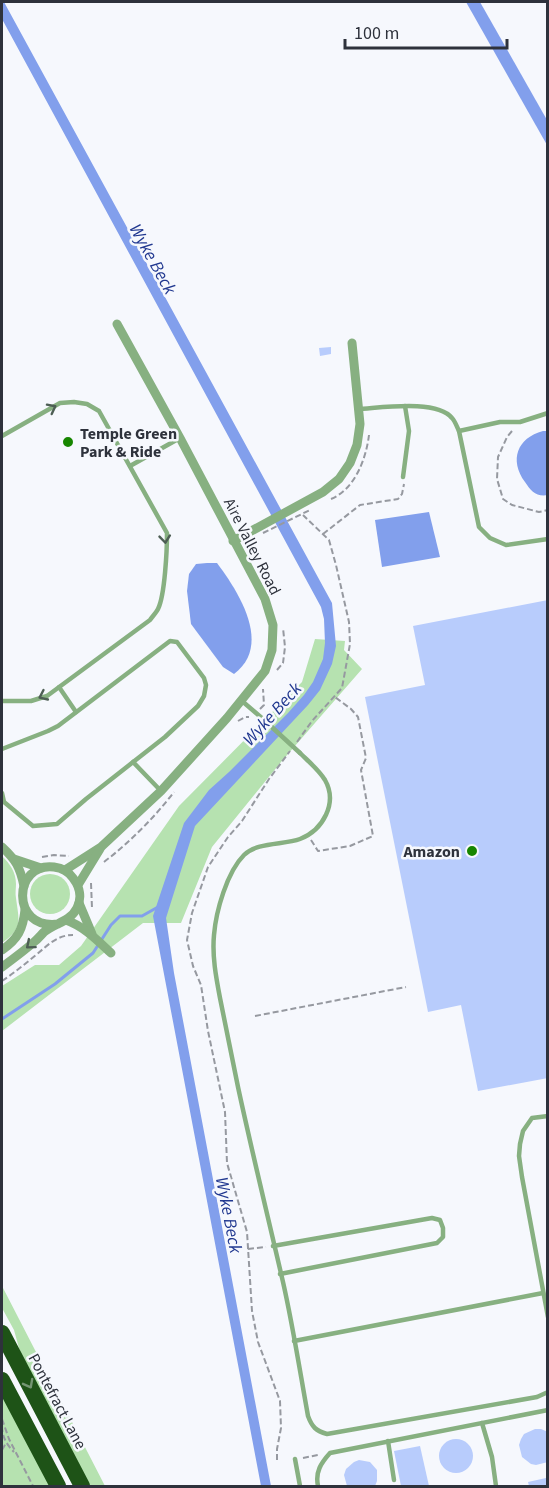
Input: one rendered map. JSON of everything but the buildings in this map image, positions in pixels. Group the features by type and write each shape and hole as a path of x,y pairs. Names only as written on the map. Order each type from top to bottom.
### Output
{"highway":[{"name":"Pontefract Lane","path":"2,1333 82,1486"},
{"path":"2,1380 58,1486"}],"street":[{"name":"Aire Valley Road","path":"64,870 101,846 161,791 266,671 272,651 273,624 265,599 117,324"},
{"path":"233,541 308,506 339,479 350,463 357,446 360,424 352,343"},
{"name":"Aire Valley Road","path":"78,885 101,846"},
{"path":"2,847 14,859 21,872 24,886"},
{"path":"14,859 41,868"},
{"path":"2,967 45,931 62,922 76,911 80,894 75,879 57,867 41,868 28,878 24,886 22,898 30,916 43,924 51,925 62,922 81,927 111,953"},
{"path":"79,903 94,937"},
{"path":"2,950 18,935 26,910"}],"lane":[{"path":"2,436 60,403 87,404 99,411 166,533 162,593 158,609 150,620 47,696 30,701 2,701"},
{"path":"358,409 416,405 438,409 452,416 459,430 479,526 490,538 506,545 548,539"},
{"path":"403,477 408,431 405,406"},
{"path":"459,430 500,422 520,422 548,413"},
{"path":"130,466 180,438"},
{"path":"2,749 48,732 170,641 177,642 204,678 206,685 204,696 198,706 165,737 57,824 33,826 4,802 2,793"},
{"path":"59,687 76,712"},
{"path":"242,701 300,753 324,779 330,802 322,823 312,833 299,839 263,846 246,854 233,869 217,911 214,936 214,963 222,1008 280,1274 308,1416 312,1426 327,1434 537,1397 548,1392"},
{"path":"133,762 161,791"},
{"path":"548,1116 532,1118 523,1131 519,1156 548,1317"},
{"path":"273,1246 432,1218 440,1221 443,1228 443,1237 437,1243 280,1274"},
{"path":"294,1341 543,1293"},
{"path":"318,1486 316,1478 318,1469 330,1452 548,1410"},
{"path":"482,1423 492,1457 496,1486"},
{"path":"388,1441 394,1480"},
{"path":"295,1459 300,1486"}],"path":[{"path":"520,422 507,437 498,457 496,479 503,499 512,505 539,512 548,510"},
{"path":"323,534 360,505 398,499 402,494 403,477"},
{"path":"358,500 360,505"},
{"path":"260,530 308,506"},
{"path":"277,1460 281,1428 280,1401 258,1342 252,1311 245,1221 227,1163 225,1112 201,985 187,940 192,913 208,867 312,721 342,688 346,674 350,644 349,622 328,540 299,511"},
{"path":"308,835 318,850 350,846 373,836 361,770 366,758 358,717 335,697"},
{"path":"36,858 54,855 76,856"},
{"path":"2,981 51,942 64,936 79,936"},
{"path":"255,1016 406,987"},
{"path":"249,1250 273,1246"},
{"path":"2,1421 33,1486"},
{"path":"2,1421 2,1432 6,1443 17,1455"},
{"path":"2,1450 9,1439"},
{"path":"295,1459 330,1452"}],"green space":[{"path":"315,639 345,641 344,650 362,669 281,762 212,847 181,923 143,923 2,1031 2,986 35,965 59,965 81,946 179,806 302,682"},
{"path":"2,856 10,865 15,876 18,924 9,938 2,943"},
{"path":"50,874 64,880 70,894 64,908 50,914 36,908 30,894 36,880"},
{"path":"2,1286 105,1486 89,1486 22,1359 14,1330 2,1308"},
{"path":"2,1380 58,1486 2,1486"}],"water":[{"path":"2,2 332,603 336,646 332,664 320,690 195,826 166,918 174,973 271,1486 261,1486 153,916 184,823 209,790 288,713 313,682 323,659 324,619 321,607 2,19"},
{"path":"466,2 480,2 547,120 547,145"},
{"path":"547,431 548,495 534,493 517,466 518,451 522,444 534,434"},
{"path":"429,512 440,557 382,567 375,520"},
{"path":"217,563 234,588 248,618 251,648 245,662 234,674 223,667 191,624 187,591 189,574 196,564"}],"waterway":[{"path":"2,1019 55,984 93,953 111,925 120,916 142,916 158,907"}],"place":[{"name":"Temple Green Park & Ride","path":"68,442"},
{"name":"Amazon","path":"472,851"}],"water label":[{"name":"Wyke Beck","path":"153,259"},
{"name":"Wyke Beck","path":"272,714"},
{"name":"Wyke Beck","path":"229,1215"}]}
